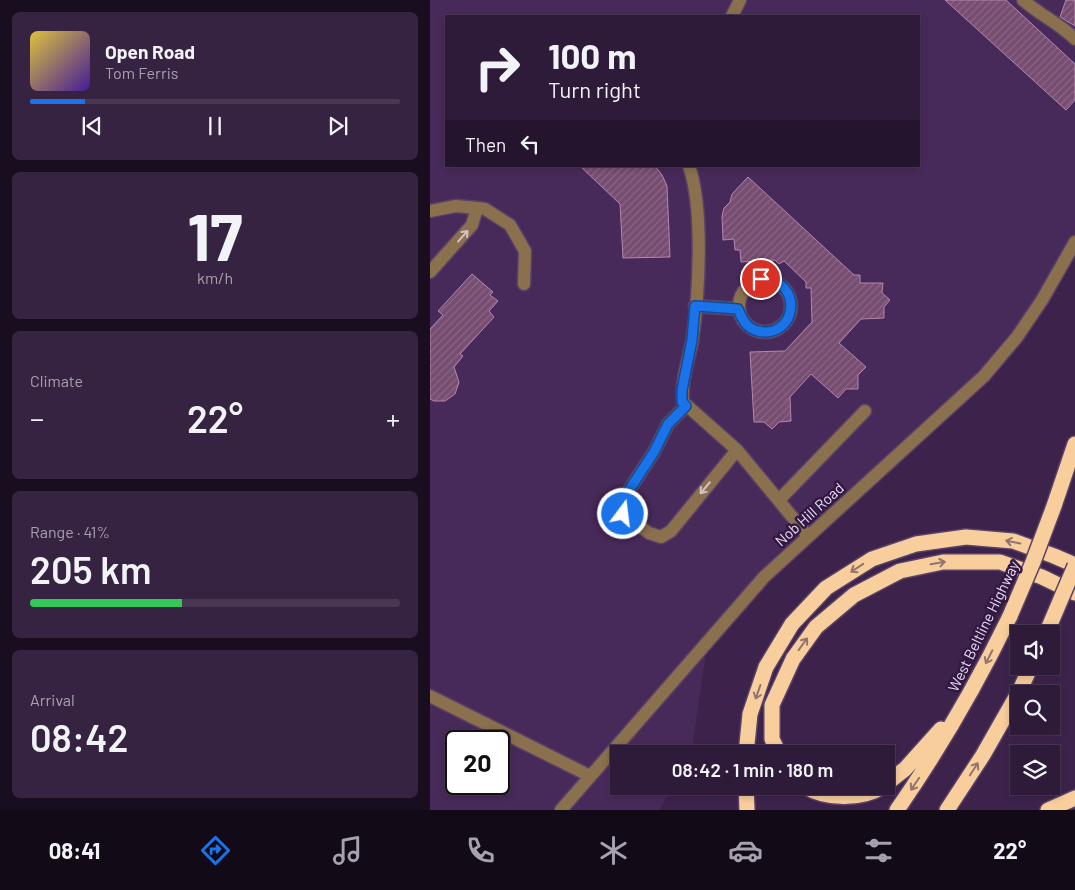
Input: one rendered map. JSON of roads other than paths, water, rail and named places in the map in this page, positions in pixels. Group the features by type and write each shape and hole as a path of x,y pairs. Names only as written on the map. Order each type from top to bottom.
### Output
{"highway":[{"name":"West Beltline Highway","path":"897,810 919,779 968,698 1010,616 1033,562 1075,444"},
{"path":"747,745 750,714 766,667 792,624 826,588 872,559 916,544 966,537 1013,541 1054,556 1075,566 1050,625"},
{"path":"775,745 772,739 772,705 792,659 816,626 854,595 900,571 943,562 1000,562 1042,577 1075,594"},
{"path":"947,810 983,755 1027,675"},
{"path":"895,777 905,769 968,698"},
{"path":"747,795 748,810"},
{"path":"825,795 854,797 859,795"},
{"path":"1048,810 1075,798"}],"street":[{"path":"732,15 740,0"},
{"path":"1023,0 1075,39"},
{"path":"690,167 695,182 698,232 692,340 682,390 682,402 737,450 808,536"},
{"path":"430,212 456,206 477,208 485,210 510,225 525,251 524,284"},
{"path":"430,272 472,225 477,208"},
{"name":"Nob Hill Road","path":"561,810 757,584 984,376 1017,337 1042,300 1075,242"},
{"path":"761,279 770,279 778,282 789,294 792,303 791,312 781,327 763,332 754,330 746,325 738,309 741,293 754,282 761,279"},
{"path":"695,306 738,309"},
{"path":"686,406 668,424 654,452 622,501 623,514 648,534 661,537 671,531 737,450"},
{"path":"779,500 865,411"},
{"path":"430,696 590,776"}]}
